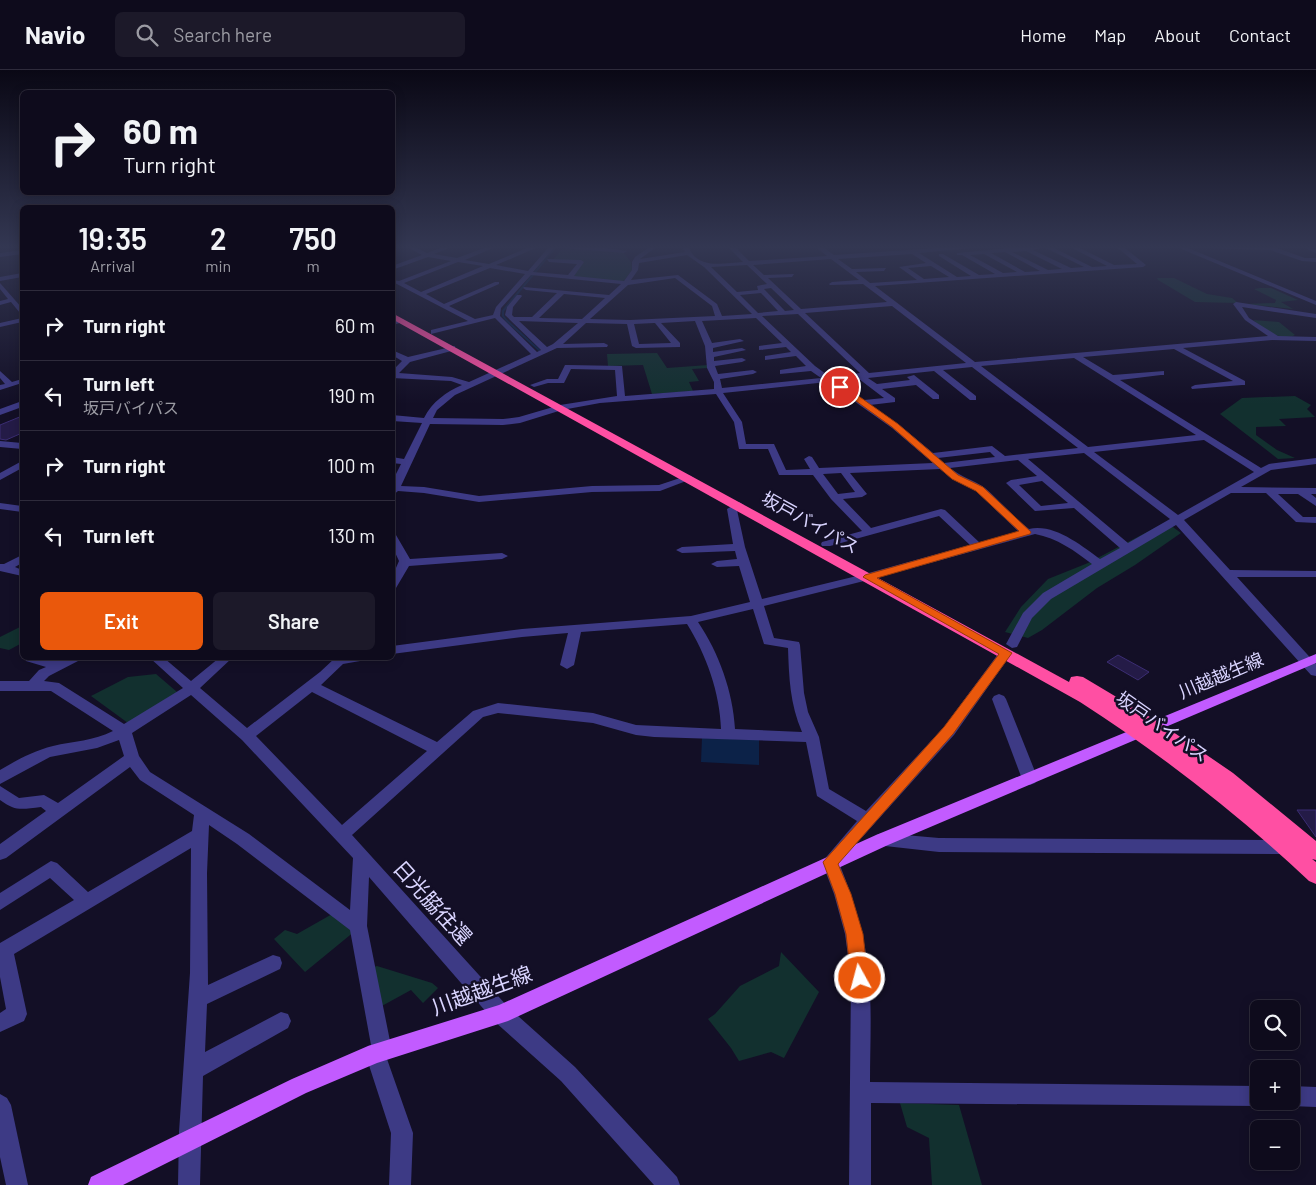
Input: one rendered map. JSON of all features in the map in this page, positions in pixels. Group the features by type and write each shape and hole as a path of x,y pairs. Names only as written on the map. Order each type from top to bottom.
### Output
{"highway":[{"name":"坂戸バイパス","path":"395,312 689,478 874,575 1009,649 1148,730 1227,778 1315,849"},
{"name":"坂戸バイパス","path":"396,320 500,371 534,385 564,407 826,544 874,575"},
{"name":"坂戸バイパス","path":"1148,730 1230,798 1316,874"}],"main road":[{"name":"川越越生線","path":"99,1185 298,1086 379,1052 501,1014 830,862 1148,730 1313,664"}],"street":[{"path":"0,303 13,300"},
{"path":"13,300 20,309"},
{"path":"433,300 475,322"},
{"path":"444,306 458,300"},
{"path":"496,316 498,308 505,300"},
{"path":"516,300 510,307 508,315 546,351"},
{"path":"533,320 554,300"},
{"path":"395,486 433,408 441,401 469,385 556,346 607,300"},
{"path":"709,300 716,305 720,319"},
{"path":"740,300 812,368 895,426 955,477 980,489 1014,523 1026,532"},
{"path":"770,300 783,312"},
{"path":"787,300 875,387 892,400 864,404"},
{"path":"887,300 1178,520 1313,664"},
{"path":"512,319 583,322 657,322 720,319 783,312 892,304"},
{"path":"1276,338 1247,319 1236,304 1316,316"},
{"path":"434,332 496,316"},
{"path":"496,316 536,355"},
{"path":"0,325 20,320"},
{"path":"698,320 709,346 711,364 718,382 718,391 738,422 742,447 771,446 782,472 941,466 1206,437"},
{"path":"630,322 636,346 677,345 657,322"},
{"path":"395,418 503,422 520,420 564,407 622,399 1174,346 1276,338 1316,339"},
{"path":"709,346 740,341"},
{"path":"556,346 604,345"},
{"path":"762,348 786,345"},
{"path":"1174,346 1242,383 1195,387"},
{"path":"395,374 407,360 452,348"},
{"path":"710,355 742,350"},
{"path":"395,354 407,360"},
{"path":"768,358 796,354"},
{"path":"1075,355 1261,472"},
{"path":"711,364 742,360"},
{"path":"534,385 547,381 561,381 568,367 620,368 622,399"},
{"path":"784,372 812,368"},
{"path":"936,368 973,398"},
{"path":"903,371 936,397"},
{"path":"715,377 753,372"},
{"path":"0,373 10,385"},
{"path":"1111,378 1161,373"},
{"path":"395,376 452,380 469,385"},
{"path":"0,388 20,382"},
{"path":"875,387 918,382"},
{"path":"0,412 20,405"},
{"path":"0,444 20,446"},
{"path":"932,456 992,450 1002,459"},
{"path":"876,456 885,468"},
{"path":"1020,457 1127,548"},
{"path":"835,497 862,494 846,470 841,458"},
{"path":"809,459 815,472 835,497 869,532"},
{"path":"395,460 408,462"},
{"path":"860,1185 860,978 854,934 843,894 830,862 949,731 1009,649 1027,616 1047,596 1269,467 1316,461"},
{"path":"0,477 20,465"},
{"path":"395,490 424,490 479,499 592,489 660,488 689,478"},
{"path":"1044,478 1011,483 1039,509 1075,505"},
{"path":"1228,490 1316,491"},
{"path":"1269,491 1300,520 1316,520"},
{"path":"1301,491 1316,503"},
{"path":"739,505 732,509 739,547 769,642 794,645 797,693 801,712 812,737 822,792 868,820"},
{"path":"0,506 20,509"},
{"path":"826,544 941,512 977,546"},
{"path":"395,650 522,633 690,620 874,575 1026,532 1035,531 1064,539 1100,564"},
{"path":"395,541 404,552 405,563 395,582"},
{"path":"682,550 739,547"},
{"path":"405,563 502,556"},
{"path":"4,570 20,559"},
{"path":"717,564 744,562"},
{"path":"4,570 20,573"},
{"path":"1228,573 1316,574"},
{"path":"690,620 705,642 727,707 728,734"},
{"path":"567,665 575,628"},
{"path":"38,660 58,666"},
{"path":"34,685 44,673 70,660"},
{"name":"日光脇往還","path":"158,660 247,736 342,835 501,1014 568,1074 669,1185"},
{"path":"0,778 23,763 51,752 99,744 124,731 191,689 224,660"},
{"path":"247,736 312,686 339,660"},
{"path":"0,686 54,686 124,731 132,758 145,776 243,839 358,926"},
{"path":"312,686 437,749"},
{"path":"999,699 1030,779"},
{"path":"342,835 478,714 498,708 593,718 636,730 654,732 812,737"},
{"path":"0,854 132,758"},
{"path":"0,792 16,804 44,801 59,812"},
{"path":"189,1185 189,1140 198,999 199,835 202,814"},
{"path":"0,1023 18,1014 2,952 199,835"},
{"path":"882,840 939,845 1287,847"},
{"path":"361,857 358,926 379,1052 402,1133 400,1185"},
{"path":"0,902 51,868 86,901"},
{"path":"198,999 273,963"},
{"path":"194,1069 281,1021"},
{"path":"860,1092 1250,1096"},
{"path":"1300,1096 1316,1097"},
{"path":"0,1106 17,1185"}],"green space":[{"path":"1192,300 1234,300 1238,303 1195,302"},
{"path":"1276,300 1298,300 1281,302 1293,309 1245,304 1275,303"},
{"path":"1253,320 1279,322 1295,335 1284,337 1272,334"},
{"path":"657,353 667,368 708,365 708,368 692,369 699,381 689,382 693,391 652,394 643,365 608,366 607,354"},
{"path":"1295,396 1311,405 1307,409 1315,417 1279,419 1286,426 1256,427 1256,435 1277,450 1295,458 1278,459 1220,414 1242,398"},
{"path":"1166,522 1181,533 1135,565 1097,588 1042,630 1028,638 1005,632 1021,607 1048,579 1088,563"},
{"path":"20,627 20,644 9,650 0,648 0,637"},
{"path":"156,674 177,692 128,723 91,696 128,677"},
{"path":"334,913 355,931 305,972 274,939 285,930 297,934"},
{"path":"781,952 819,992 784,1058 771,1052 739,1061 708,1019 715,1014 740,986 779,966"},
{"path":"377,966 432,983 438,988 423,1003 411,990 380,1007 374,967"},
{"path":"900,1103 959,1105 982,1185 932,1185 929,1138 907,1127"}],"water":[{"path":"702,738 759,740 759,765 701,762"}],"building":[{"path":"20,417 20,434 6,440 0,439 0,425"},
{"path":"1118,655 1149,672 1138,680 1107,662"},
{"path":"1297,810 1316,810 1316,837"}],"waterway":[{"path":"512,300 503,311 503,316 539,350"}],"route":[{"path":"840,387 895,426 955,477 980,489 1014,523 1026,532 868,577 1006,653 949,731 830,862 843,894 854,934 860,978"}]}
